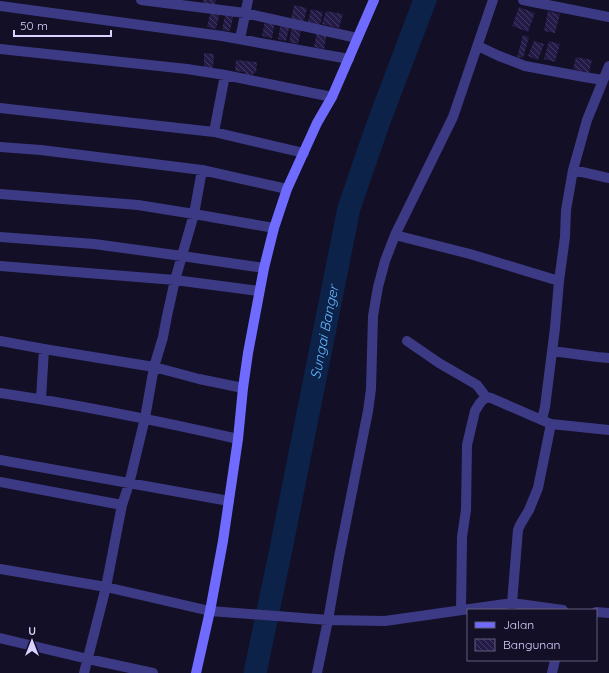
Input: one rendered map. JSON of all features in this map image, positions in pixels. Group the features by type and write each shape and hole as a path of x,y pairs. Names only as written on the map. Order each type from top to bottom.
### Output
{"street":[{"path":"141,0 245,12 357,38"},
{"path":"240,39 248,0"},
{"path":"196,673 214,611 238,439 248,353 259,291 274,228 287,189 317,123 332,97 374,0"},
{"path":"317,673 325,620 368,411 371,389 373,316 378,287 385,261 395,235 453,117 493,0"},
{"path":"523,0 609,17"},
{"path":"0,6 222,36 349,59"},
{"path":"478,46 525,66 603,80"},
{"path":"0,49 188,69 332,97"},
{"path":"512,603 518,530 529,510 538,488 547,422 545,407 555,328 559,281 566,237 566,210 573,170 587,120 609,66"},
{"path":"214,132 225,75"},
{"path":"0,108 214,132 304,153"},
{"path":"0,147 48,151 202,170 287,189"},
{"path":"84,673 106,587 122,505 129,484 154,367 163,337 175,280 194,214 202,170"},
{"path":"573,170 609,178"},
{"path":"0,194 138,205 274,228"},
{"path":"395,235 470,254 559,281"},
{"path":"0,237 94,244 264,268"},
{"path":"0,266 175,280 259,291"},
{"path":"0,340 44,349 154,367 199,379 243,388"},
{"path":"407,341 477,385 486,397 547,422 609,430"},
{"path":"41,399 44,349"},
{"path":"552,351 609,358"},
{"path":"0,393 144,418 238,439"},
{"path":"461,610 462,537 466,510 468,445 475,411 486,397"},
{"path":"0,460 229,501"},
{"path":"0,482 122,505"},
{"path":"0,569 106,587 214,611 325,620 385,621 467,609"},
{"path":"468,609 512,603 556,609"},
{"path":"597,612 609,613"},
{"path":"0,638 153,673"},
{"path":"552,673 555,661"}],"building":[{"path":"203,0 216,0 215,5 203,4"},
{"path":"294,5 307,8 304,21 291,19"},
{"path":"519,7 535,13 528,32 512,26"},
{"path":"311,9 323,12 320,25 308,22"},
{"path":"211,10 220,12 216,29 207,27"},
{"path":"226,11 234,13 230,31 222,30"},
{"path":"326,11 343,14 339,28 322,24"},
{"path":"548,11 560,14 555,33 544,31"},
{"path":"265,21 275,22 272,38 262,36"},
{"path":"281,22 290,24 286,41 278,39"},
{"path":"292,25 302,26 298,44 289,42"},
{"path":"317,31 327,33 324,49 314,47"},
{"path":"523,35 529,37 523,58 517,57"},
{"path":"534,41 544,44 538,60 528,56"},
{"path":"549,41 560,44 555,62 544,59"},
{"path":"204,53 214,54 213,69 204,69"},
{"path":"576,57 592,60 589,73 573,69"},
{"path":"236,60 257,62 256,73 254,72 253,77 244,76 245,72 235,71"}],"waterway":[{"name":"Sungai Banger","path":"255,673 349,208 378,124 425,0"}]}
